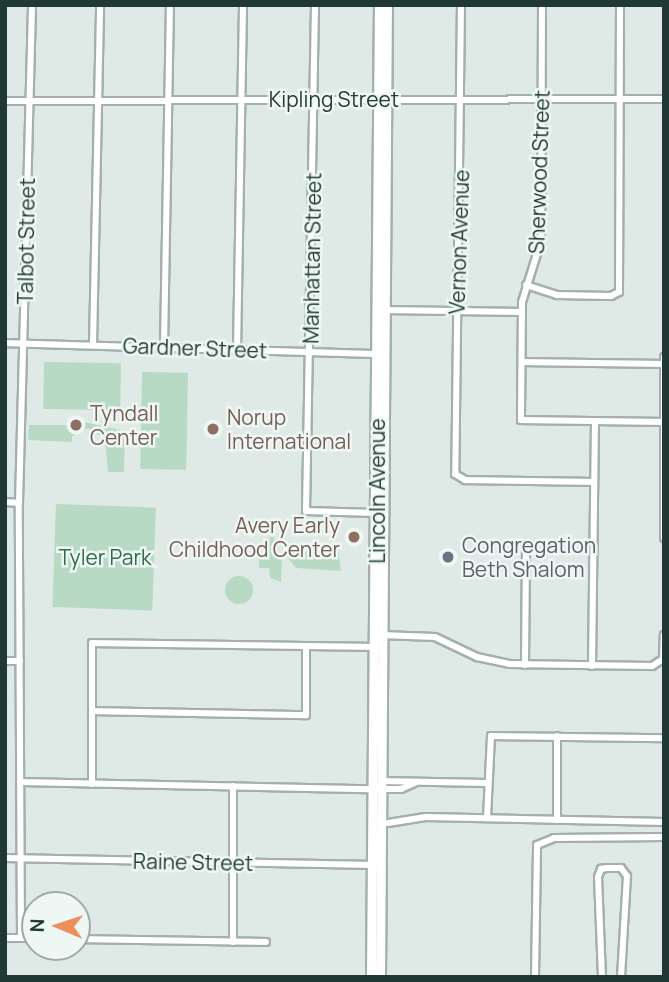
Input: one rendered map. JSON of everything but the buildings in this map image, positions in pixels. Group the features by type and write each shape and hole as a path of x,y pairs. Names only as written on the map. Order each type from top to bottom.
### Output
{"street":[{"name":"Talbot Street","path":"21,938 19,503 32,5"},
{"path":"93,345 100,5"},
{"path":"164,348 170,5"},
{"path":"237,349 243,5"},
{"name":"Manhattan Street","path":"315,5 306,511 380,513"},
{"name":"Lincoln Avenue","path":"372,977 379,786 382,98 379,5"},
{"name":"Lincoln Avenue","path":"382,98 387,5"},
{"name":"Vernon Avenue","path":"461,5 456,478 594,482"},
{"name":"Sherwood Street","path":"542,5 541,241 526,285 522,312 521,420 594,421"},
{"path":"526,285 557,295 617,294 620,5"},
{"name":"Kipling Street","path":"5,102 382,98 664,99"},
{"path":"382,310 522,312"},
{"name":"Gardner Street","path":"5,343 381,354"},
{"path":"664,357 664,538"},
{"path":"522,362 664,364"},
{"path":"592,666 594,421 663,422"},
{"path":"5,502 19,503"},
{"path":"525,665 526,554"},
{"path":"379,635 429,635 477,657 525,665 592,666 660,663 664,635"},
{"path":"92,784 92,643 379,647"},
{"path":"92,711 306,715 306,646"},
{"path":"5,660 20,661"},
{"path":"486,818 491,736 664,738"},
{"path":"557,820 558,736"},
{"path":"20,782 233,786 487,783"},
{"path":"233,786 233,942"},
{"path":"388,823 426,817 664,822"},
{"path":"535,977 537,845 548,839 664,837"},
{"name":"Raine Street","path":"5,858 376,865"},
{"name":"Lincoln Avenue","path":"376,865 380,977"},
{"path":"602,977 598,877 601,869 621,868 627,876 621,977"},
{"path":"5,938 21,938"},
{"path":"91,939 266,942"}],"green space":[{"path":"44,362 121,363 120,410 43,409"},
{"path":"142,372 188,373 186,470 140,469"},
{"path":"75,420 125,431 124,472 108,472 105,439 88,428 72,436 72,442 28,440 29,425 67,425"},
{"name":"Tyler Park","path":"56,504 156,507 152,610 52,607"},
{"path":"273,537 279,544 276,555 282,560 281,582 270,578 269,568 259,568 259,557 266,555 265,538"},
{"path":"331,544 337,544 341,571 296,568 283,552 330,551"},
{"path":"239,576 249,580 253,590 249,600 239,604 229,600 225,590 229,580"}],"place":[{"name":"Tyndall Center","path":"76,425"},
{"name":"Norup International","path":"213,429"},
{"name":"Avery Early Childhood Center","path":"354,537"},
{"name":"Congregation Beth Shalom","path":"448,557"}]}
